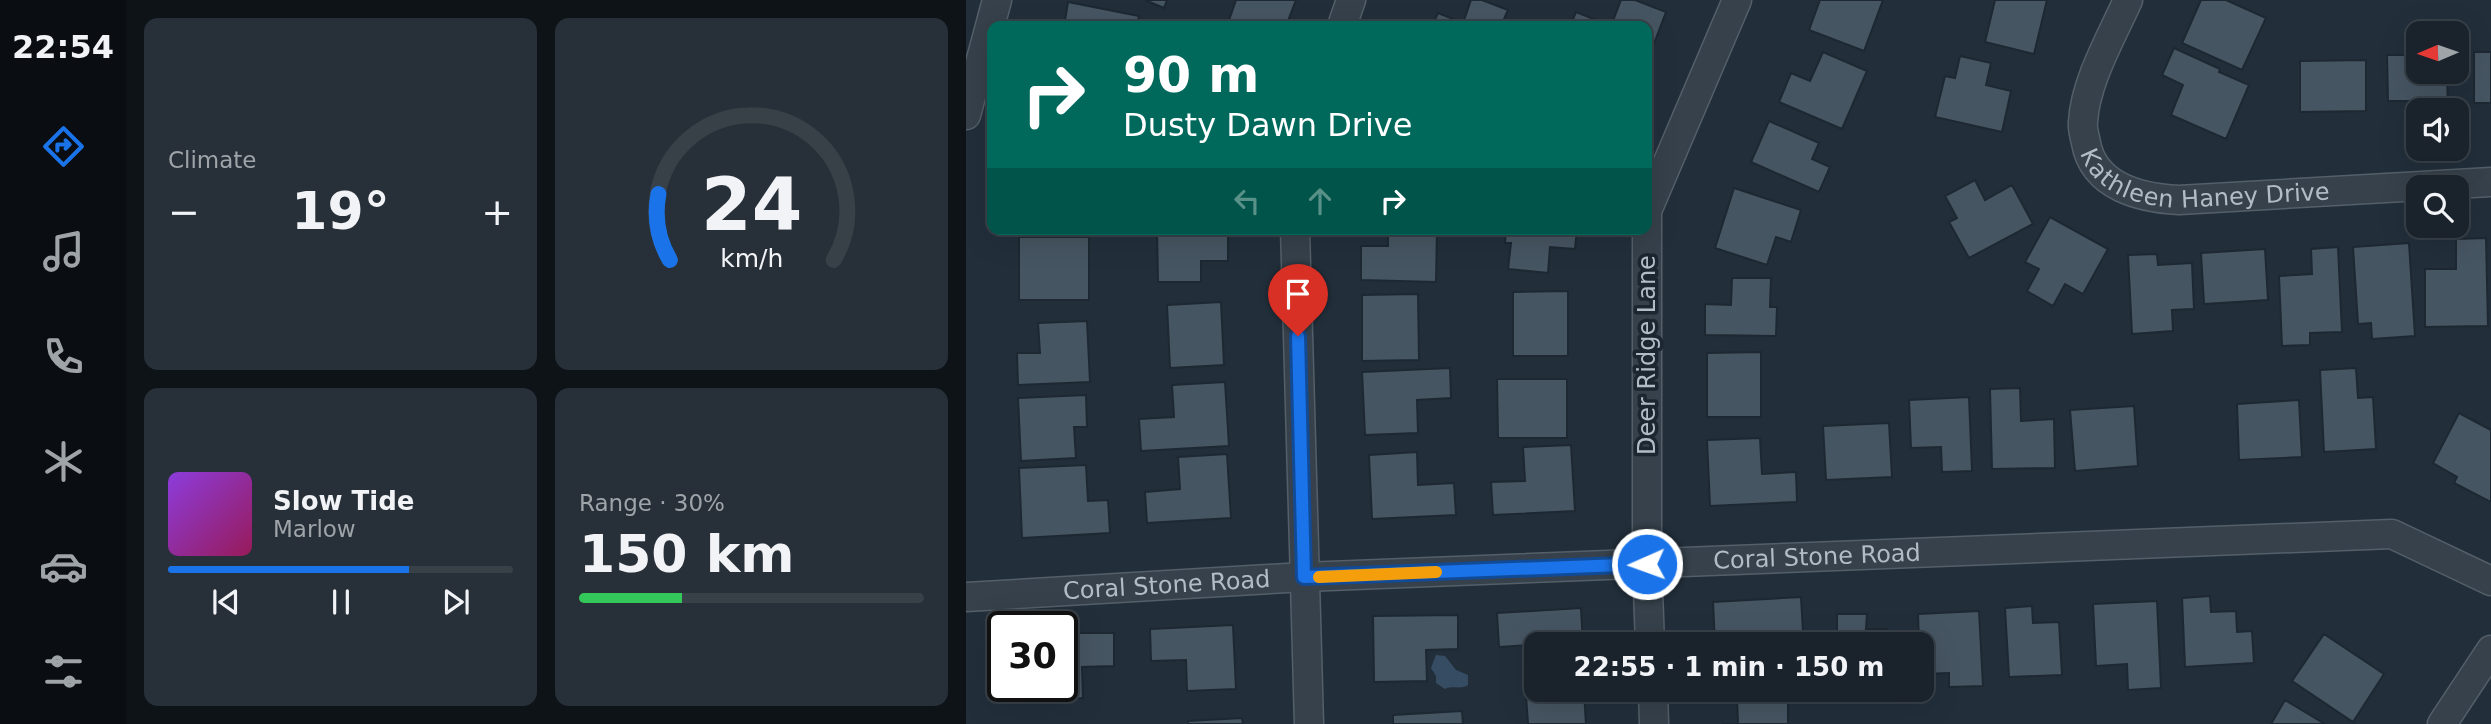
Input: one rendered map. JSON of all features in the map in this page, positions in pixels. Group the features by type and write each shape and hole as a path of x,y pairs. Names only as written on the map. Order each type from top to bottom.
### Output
{"street":[{"path":"991,21 997,0"},
{"path":"1344,21 1351,0"},
{"name":"Deer Ridge Lane","path":"1652,199 1737,0"},
{"name":"Kathleen Haney Drive","path":"2128,0 2090,88 2082,123 2089,159 2106,179 2149,198 2179,200 2491,182"},
{"path":"966,115 987,37"},
{"path":"1295,235 1309,724"},
{"name":"Deer Ridge Lane","path":"1647,235 1647,564 1650,632"},
{"name":"Coral Stone Road","path":"966,597 1304,577 2392,534 2491,581"},
{"path":"2442,724 2491,650"},
{"path":"1653,702 1654,724"}],"water":[{"path":"1436,655 1445,656 1456,670 1468,675 1468,685 1445,689 1436,683 1436,676 1431,668"}],"building":[{"path":"1145,0 1167,0 1164,8"},
{"path":"1236,0 1296,0 1288,21 1229,21"},
{"path":"1471,0 1482,0 1508,10 1503,21 1464,21"},
{"path":"1621,0 1635,0 1666,12 1652,49 1652,21 1613,21"},
{"path":"1820,0 1883,0 1864,51 1809,30"},
{"path":"1995,0 2047,0 2034,54 1985,42"},
{"path":"2201,0 2226,0 2266,18 2242,70 2182,43"},
{"path":"1068,2 1139,16 1138,21 1065,21"},
{"path":"1576,12 1598,21 1572,21"},
{"path":"1438,13 1458,21 1434,21"},
{"path":"2174,48 2249,85 2226,139 2171,115 2183,85 2162,75"},
{"path":"1823,52 1867,71 1842,129 1779,102 1791,73 1810,81"},
{"path":"2474,52 2491,52 2491,103 2474,103"},
{"path":"2387,55 2406,55 2406,84 2447,84 2448,98 2388,101"},
{"path":"1960,56 1991,63 1986,85 2011,91 2002,132 1935,117 1945,76 1955,78"},
{"path":"2366,60 2366,111 2300,112 2300,61"},
{"path":"1769,121 1819,143 1812,159 1830,167 1819,192 1751,162"},
{"path":"1975,180 1985,200 2012,185 2033,224 1969,258 1949,222 1957,218 1945,196"},
{"path":"1734,188 1801,210 1791,242 1776,237 1767,265 1715,248"},
{"path":"2050,217 2108,249 2083,294 2065,284 2053,306 2027,291 2039,269 2025,262"},
{"path":"1157,235 1228,235 1228,261 1201,261 1201,282 1158,282"},
{"path":"1388,235 1437,235 1436,282 1361,280 1361,246 1388,246"},
{"path":"1506,235 1576,235 1575,249 1550,247 1548,273 1508,269 1511,243 1505,243"},
{"path":"1019,237 1089,237 1089,300 1019,300"},
{"path":"2486,238 2488,326 2425,327 2425,269 2456,269 2456,239"},
{"path":"2409,243 2415,336 2372,339 2371,323 2358,324 2353,247"},
{"path":"2338,247 2342,332 2310,333 2310,345 2282,346 2279,276 2312,274 2311,249"},
{"path":"2265,249 2268,300 2204,304 2201,253"},
{"path":"2157,254 2158,265 2192,263 2194,309 2172,310 2173,331 2132,334 2128,255"},
{"path":"1732,278 1771,278 1770,307 1777,307 1776,336 1705,335 1705,304 1731,305"},
{"path":"1568,291 1568,356 1513,356 1513,292"},
{"path":"1418,294 1419,360 1362,361 1362,295"},
{"path":"1221,302 1224,365 1170,368 1167,305"},
{"path":"1087,321 1090,382 1018,385 1017,353 1040,353 1038,323"},
{"path":"1761,352 1761,417 1707,417 1707,353"},
{"path":"1450,368 1451,398 1417,400 1418,433 1365,435 1362,372"},
{"path":"2356,368 2358,398 2373,397 2376,449 2324,452 2320,370"},
{"path":"1497,379 1567,379 1567,438 1498,438"},
{"path":"1225,382 1229,446 1141,451 1139,419 1174,417 1172,385"},
{"path":"2020,388 2021,421 2054,419 2055,468 1992,469 1990,389"},
{"path":"1086,395 1087,427 1074,427 1076,458 1021,461 1018,398"},
{"path":"1969,397 1972,471 1942,472 1941,447 1911,448 1909,400"},
{"path":"2299,400 2302,457 2239,460 2237,404"},
{"path":"2134,406 2138,466 2075,471 2070,410"},
{"path":"2459,413 2491,430 2491,502 2454,483 2457,477 2433,463"},
{"path":"1889,423 1892,477 1826,480 1823,426"},
{"path":"1760,438 1762,474 1796,472 1797,502 1710,506 1707,440"},
{"path":"1571,445 1575,511 1493,515 1491,482 1525,481 1523,447"},
{"path":"1417,452 1418,485 1454,483 1456,515 1372,519 1369,455"},
{"path":"1227,454 1231,518 1147,523 1145,492 1180,489 1178,457"},
{"path":"1086,465 1088,501 1108,500 1110,533 1022,538 1019,468"},
{"path":"2210,596 2211,612 2236,611 2237,632 2252,631 2254,663 2185,667 2182,598"},
{"path":"1801,597 1803,632 1714,632 1713,602"},
{"path":"2157,601 2161,688 2128,690 2127,664 2096,666 2093,604"},
{"path":"2032,606 2033,623 2059,622 2062,675 2009,677 2005,608"},
{"path":"1581,608 1582,632 1524,632 1524,645 1499,647 1497,613"},
{"path":"1979,611 1983,686 1949,687 1949,673 1934,674 1934,632 1919,632 1918,614"},
{"path":"1837,614 1867,614 1866,629 1887,629 1887,632 1837,632"},
{"path":"1458,615 1458,649 1426,650 1427,681 1374,682 1373,616"},
{"path":"1233,625 1236,689 1187,691 1186,660 1151,661 1150,629"},
{"path":"1078,633 1114,633 1114,666 1082,667 1083,698 1078,698"},
{"path":"2324,634 2384,674 2353,722 2292,681"},
{"path":"2285,700 2325,724 2271,724"},
{"path":"1526,702 1585,702 1586,724 1528,724"},
{"path":"1737,702 1788,702 1788,724 1738,724"},
{"path":"1462,711 1463,724 1393,724 1393,715"},
{"path":"1242,718 1243,724 1188,724 1188,721"}],"slow traffic":[{"path":"1319,577 1436,572"}],"route":[{"path":"1298,336 1304,577 1647,564"}]}
